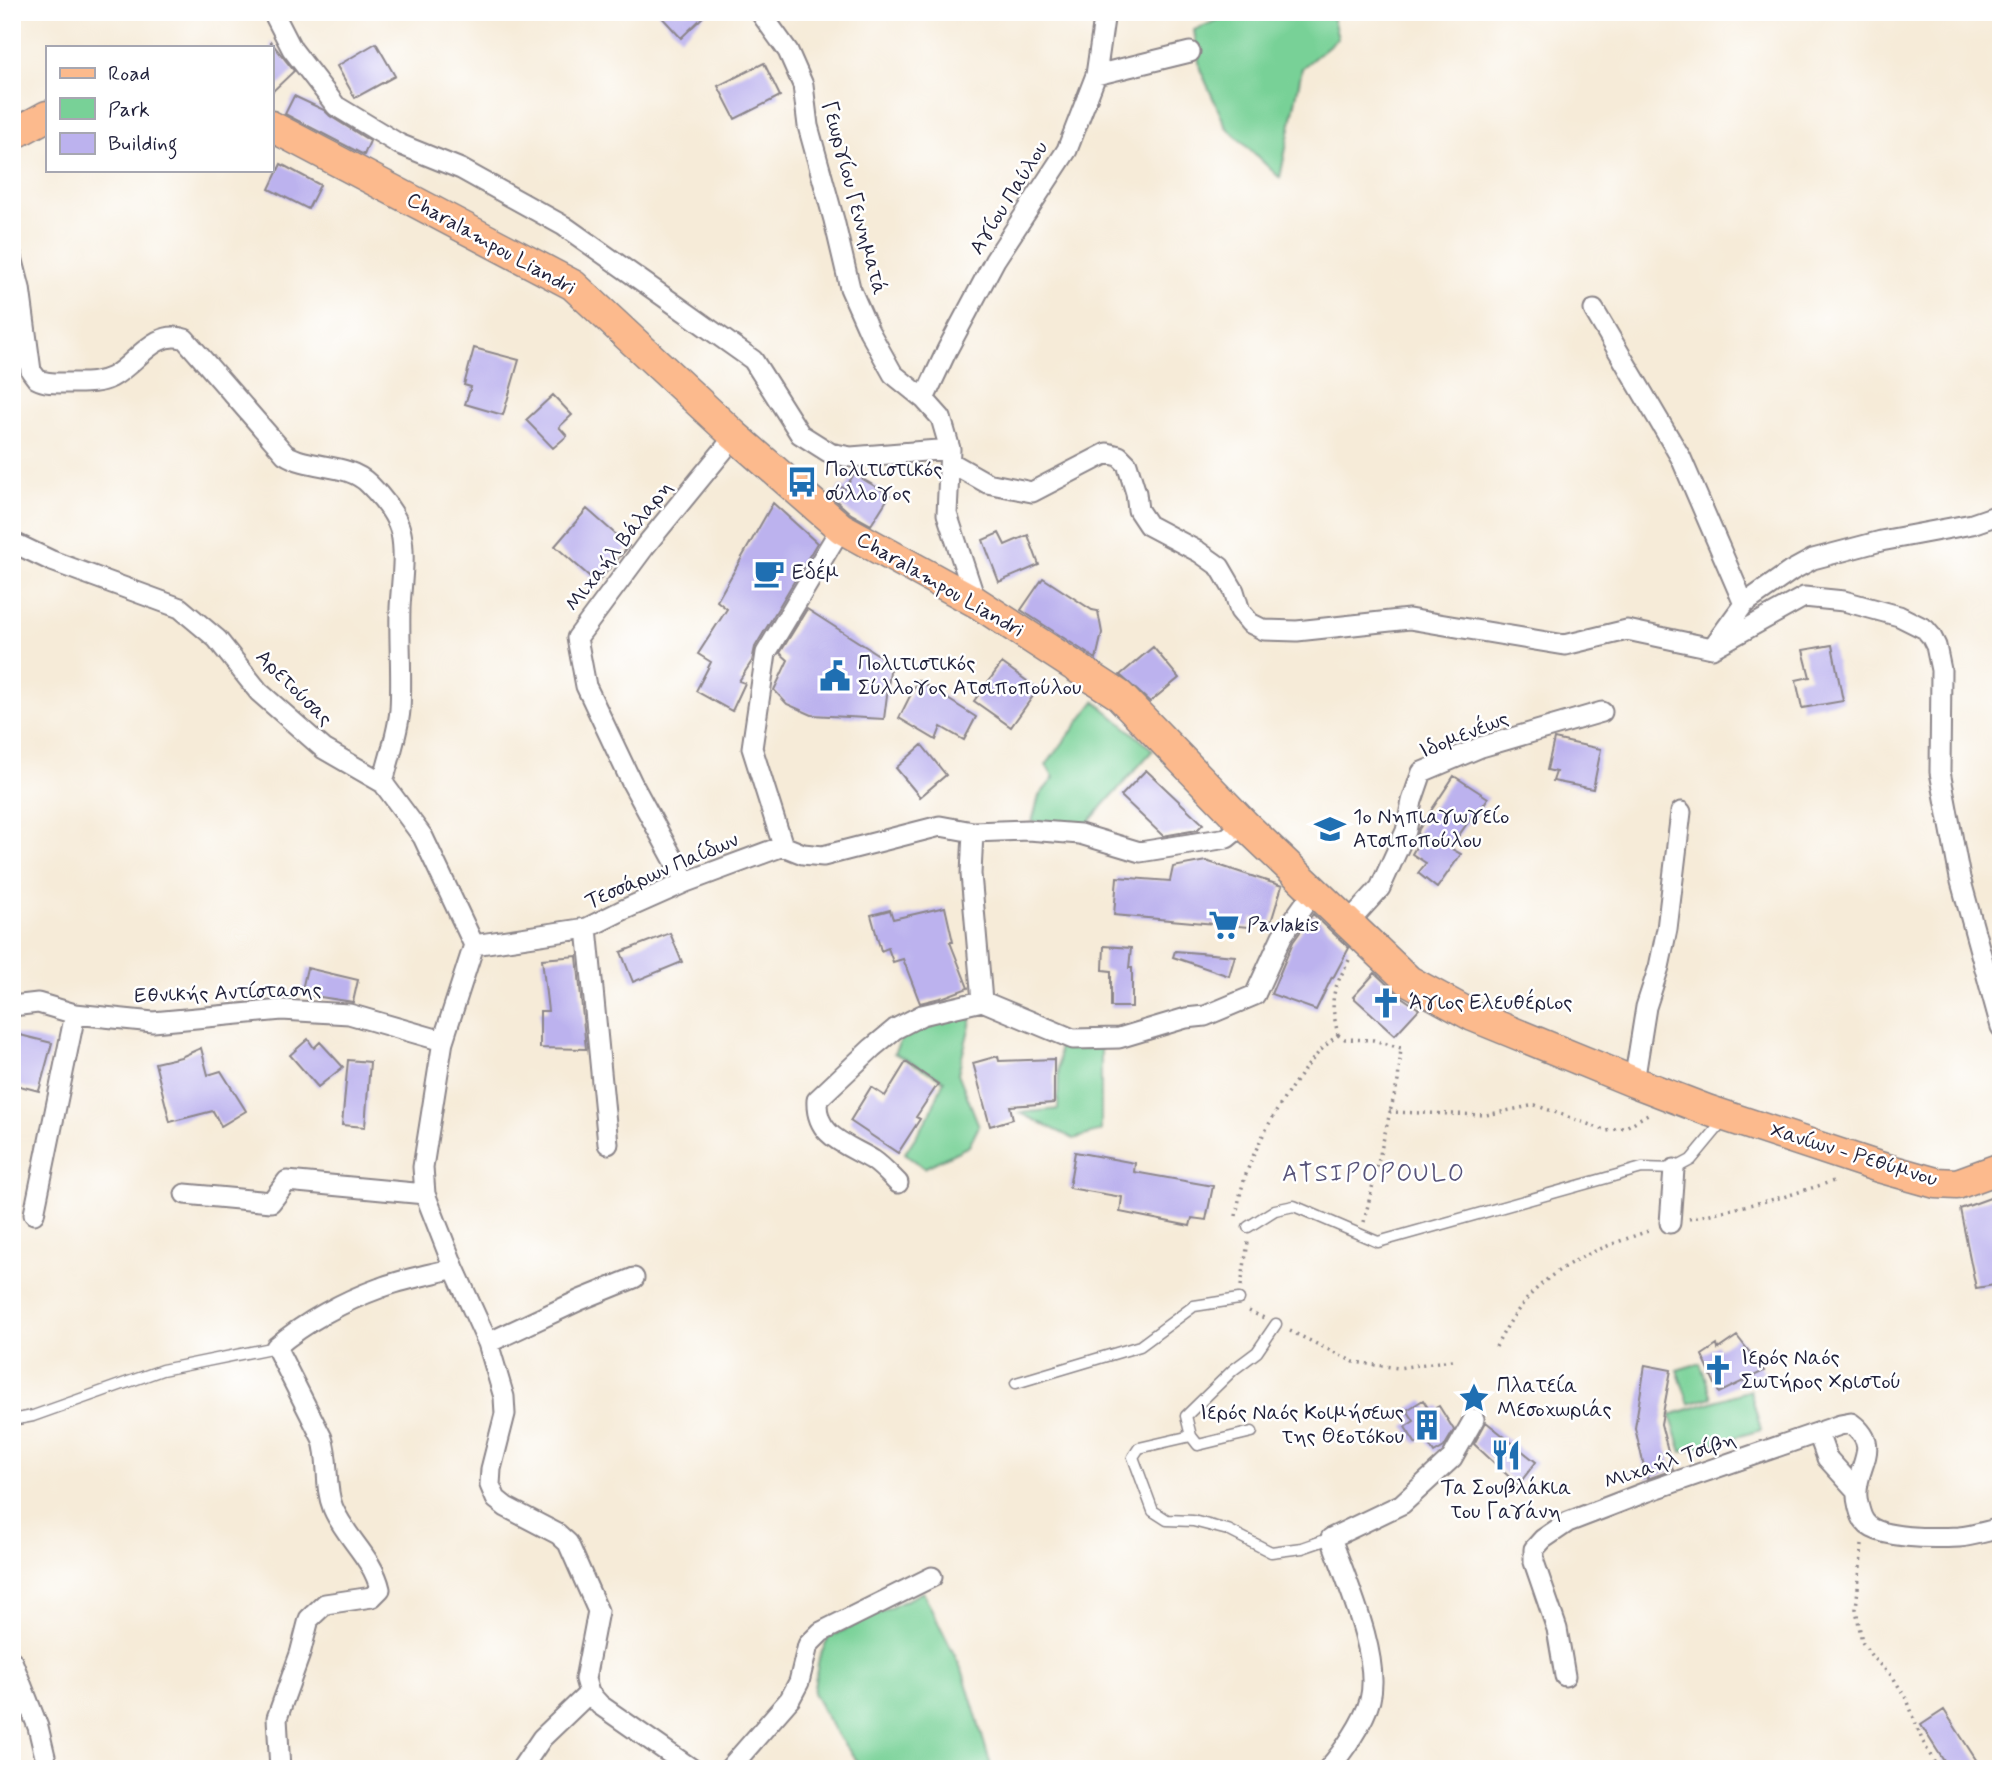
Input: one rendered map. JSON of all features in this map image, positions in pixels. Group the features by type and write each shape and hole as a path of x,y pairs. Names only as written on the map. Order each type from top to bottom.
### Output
{"main road":[{"path":"12,135 46,117"},
{"name":"Charalampou Liandri","path":"273,128 573,285 735,436 841,528 976,602 1119,695 1244,824 1409,981 1473,1016 1634,1083 1717,1113"},
{"name":"Χανίων - Ρεθύμνου","path":"1717,1113 1936,1183 1957,1184 2001,1168"}],"street":[{"path":"273,12 292,49 336,106 399,144 461,169 564,226 753,360 800,434 830,453 851,457 950,456 988,483 1032,492 1107,453 1119,456 1127,464 1138,510 1148,525 1199,552 1220,568 1234,591 1240,611 1250,622 1264,629 1297,631 1409,619 1565,645 1627,630 1712,648 1804,597 1844,601 1899,616 1925,629 1936,646 1941,670 1940,772 1960,878 2001,1027"},
{"name":"Γεωργίου Γεννηματά","path":"760,12 789,51 803,85 808,126 850,288 869,331 893,374 924,399 941,418 950,456"},
{"name":"Αγίου Παύλου","path":"924,399 995,260 1067,150 1096,75 1105,12"},
{"path":"1096,75 1190,52"},
{"path":"12,257 20,288 32,371 37,379 48,382 102,381 119,372 161,338 177,336 185,339 285,454 303,462 360,477 390,510 397,522 402,546 400,712 383,783"},
{"path":"1594,310 1681,457 1744,604"},
{"name":"Μιχαήλ Βάλαρη","path":"686,882 632,783 586,686 577,638 646,545 735,436"},
{"path":"950,456 947,514 976,602"},
{"path":"1712,648 1744,604 1813,559 1881,541 1972,524 2001,514"},
{"path":"841,528 766,653 752,748 783,846 803,854 823,856 940,827 973,832 1028,830 1080,834 1140,852 1227,838 1244,824"},
{"name":"Αρετούσας","path":"12,542 52,561 180,608 217,639 259,692 324,749 383,783 423,837 474,945"},
{"name":"Ιδομενέως","path":"1357,930 1406,831 1422,772 1481,747 1602,712"},
{"path":"1634,1083 1646,1007 1659,967 1667,929 1681,812"},
{"path":"973,832 971,874 982,1001"},
{"name":"Τεσσάρων Παίδων","path":"474,945 587,928 686,882 783,846"},
{"path":"898,1183 876,1162 840,1143 822,1126 817,1113 817,1100 895,1029 922,1015 982,1001 1073,1039 1119,1038 1186,1018 1205,1016 1255,995 1282,936 1313,892"},
{"path":"587,928 608,1144"},
{"path":"474,945 443,1041 423,1167 425,1194 454,1268 488,1343 504,1397 505,1414 491,1469 490,1485 496,1499 506,1507 558,1534 568,1543 598,1611 585,1679 589,1693 600,1705 692,1769"},
{"name":"Εθνικής Αντίστασης","path":"12,1006 37,1003 75,1014 153,1022 282,1010 349,1014 443,1041"},
{"path":"34,1214 75,1014"},
{"path":"1670,1223 1674,1169"},
{"path":"185,1194 271,1202 287,1181 425,1194"},
{"path":"280,1769 277,1718 300,1654 309,1619 325,1604 372,1597 380,1589 377,1576 335,1512 328,1494 327,1453 322,1438 276,1347 326,1314 381,1287 454,1268"},
{"path":"488,1343 634,1278"},
{"path":"1328,1769 1346,1748 1370,1700 1372,1666 1331,1538 1402,1504 1452,1458 1474,1419"},
{"name":"Μιχαήλ Τσίβη","path":"1565,1676 1555,1622 1534,1562 1534,1549 1568,1521 1851,1423 1862,1431 1868,1450 1857,1491 1865,1522"},
{"path":"1818,1433 1827,1458 1857,1491"},
{"path":"1865,1522 1875,1530 1893,1535 1961,1537 2001,1528"},
{"path":"729,1769 790,1699 799,1682 808,1645 821,1632 932,1577"},
{"path":"12,1661 38,1727 48,1769"},
{"path":"521,1769 542,1738 589,1693"}],"lane":[{"path":"1248,1227 1275,1210 1294,1206 1378,1242 1642,1168 1674,1169 1691,1160 1717,1113"},
{"path":"1016,1384 1140,1346 1194,1306 1239,1298"},
{"path":"1252,1432 1198,1445 1191,1436 1186,1416 1233,1370 1257,1352 1276,1324"},
{"path":"12,1420 33,1416 162,1370 276,1347"},
{"path":"1191,1436 1139,1448 1133,1457 1153,1511 1167,1520 1193,1521 1227,1530 1271,1552 1302,1549 1331,1538"}],"path":[{"path":"1357,930 1350,957 1332,992 1338,1035 1345,1039 1373,1040 1401,1048 1398,1081 1361,1234"},
{"path":"1248,1227 1235,1222 1243,1183 1258,1144 1299,1078 1324,1045 1338,1035"},
{"path":"1390,1112 1486,1115 1535,1105 1607,1131 1626,1127 1658,1108 1667,1094"},
{"path":"1496,1347 1508,1322"},
{"path":"1354,1362 1398,1368 1452,1360"},
{"path":"1865,1522 1856,1609 1862,1642 1873,1658 1893,1677 1908,1702 1922,1740 1938,1769"}],"green space":[{"path":"1236,12 1331,12 1338,38 1302,68 1280,178 1226,127 1200,69 1194,30"},
{"path":"1095,701 1153,750 1087,824 1032,822 1039,796 1054,778 1046,765"},
{"path":"973,1013 958,1073 979,1126 969,1146 924,1168 905,1153 930,1114 944,1080 894,1053 904,1035 932,1021"},
{"path":"1059,1044 1075,1048 1101,1048 1101,1131 1074,1139 1020,1113 1058,1109"},
{"path":"1700,1363 1712,1397 1689,1404 1677,1370"},
{"path":"1750,1390 1761,1430 1682,1452 1670,1415"},
{"path":"923,1592 963,1672 992,1769 863,1769 835,1732 813,1693 819,1658 829,1637"}],"building":[{"path":"657,12 708,12 681,38"},
{"path":"271,42 294,71 273,91 273,46"},
{"path":"376,43 395,76 355,98 337,66"},
{"path":"764,63 780,96 735,119 718,86"},
{"path":"294,96 324,110 370,141 364,155 285,114"},
{"path":"281,164 320,185 308,209 269,189"},
{"path":"474,348 519,360 503,415 465,404 471,387 464,385"},
{"path":"553,395 572,415 559,427 567,436 553,448 526,420"},
{"path":"854,474 890,495 871,525 851,514 833,498 840,486 845,489"},
{"name":"Εδέμ","path":"773,503 817,543 755,647 752,661 739,681 745,683 732,711 696,691 711,662 698,654 727,609 717,601"},
{"path":"587,509 629,546 597,583 555,546"},
{"path":"999,533 1005,545 1028,535 1039,565 999,582 983,540"},
{"path":"1043,578 1092,610 1098,611 1102,633 1096,659 1021,610"},
{"name":"Πολιτιστικός Σύλλογος Ατσιποπούλου","path":"807,609 891,663 884,719 812,715 787,704 774,690 788,660 780,653"},
{"path":"1832,645 1843,701 1802,708 1796,680 1810,677 1803,650"},
{"path":"1153,647 1179,678 1150,702 1120,675"},
{"path":"1002,663 1038,689 1011,727 974,701"},
{"path":"918,680 976,717 964,740 941,727 936,740 899,718"},
{"path":"1554,739 1601,749 1593,789 1553,781 1556,772 1547,770"},
{"path":"922,745 946,775 920,797 896,768"},
{"path":"1146,770 1203,824 1197,830 1163,836 1121,796"},
{"path":"1454,776 1488,798 1450,848 1461,854 1437,888 1418,873 1426,863 1412,854 1421,838 1417,836 1419,829"},
{"path":"1206,861 1282,886 1271,922 1252,918 1249,927 1114,915 1117,877 1170,881 1173,867"},
{"path":"945,907 953,942 950,942 968,988 920,1003 903,959 893,962 888,948 881,951 871,915 890,910 893,919"},
{"path":"1313,914 1349,948 1316,1010 1271,994 1293,942"},
{"path":"670,933 682,962 633,982 621,952"},
{"path":"1104,946 1131,948 1129,968 1132,968 1132,1007 1111,1007 1111,971 1103,970"},
{"path":"1175,951 1235,956 1229,976 1173,957"},
{"path":"577,956 586,1049 540,1048 540,1011 548,1011 542,959"},
{"path":"307,968 358,980 353,1002 301,994"},
{"name":"Άγιος Ελευθέριος","path":"1375,973 1397,994 1419,1009 1395,1035 1353,997"},
{"path":"12,1033 52,1043 39,1091 12,1084"},
{"path":"308,1039 314,1048 320,1042 343,1067 318,1087 290,1055"},
{"path":"201,1048 208,1075 221,1071 246,1111 221,1126 213,1111 170,1122 155,1063 181,1057"},
{"path":"998,1056 999,1061 1054,1059 1054,1103 1010,1106 1013,1119 990,1126 973,1063"},
{"path":"348,1060 370,1062 365,1127 342,1125"},
{"path":"906,1062 938,1084 916,1117 920,1119 898,1153 850,1121 871,1087 885,1096"},
{"path":"1075,1152 1135,1163 1134,1172 1213,1186 1206,1220 1192,1218 1190,1226 1120,1212 1122,1197 1069,1188"},
{"path":"2001,1194 2001,1284 1976,1288 1960,1209"},
{"path":"1737,1336 1764,1371 1719,1393 1702,1355 1717,1345 1718,1349"},
{"path":"1645,1365 1671,1370 1661,1424 1673,1470 1647,1479 1635,1428"},
{"name":"Ιερός Ναός Κοιμήσεως της Θεοτόκου","path":"1423,1400 1430,1411 1439,1406 1454,1430 1444,1447 1434,1453 1425,1438 1416,1444 1405,1427 1414,1421 1407,1410"},
{"name":"Τα Σουβλάκια του Γαγάνη","path":"1486,1422 1536,1462 1518,1485 1474,1444"},
{"path":"1944,1710 1982,1769 1949,1769 1921,1725"}],"place":[{"name":"Πολιτιστικός σύλλογος","path":"802,482"},
{"name":"Εδέμ","path":"769,573"},
{"name":"Πολιτιστικός Σύλλογος Ατσιποπούλου","path":"835,676"},
{"name":"1ο Νηπιαγωγείο Ατσιποπούλου","path":"1330,829"},
{"name":"Pavlakis","path":"1224,925"},
{"name":"Άγιος Ελευθέριος","path":"1386,1003"},
{"name":"Ιερός Ναός Σωτήρος Χριστού","path":"1718,1370"},
{"name":"Πλατεία Μεσοχωριάς","path":"1474,1398"},
{"name":"Ιερός Ναός Κοιμήσεως της Θεοτόκου","path":"1427,1425"},
{"name":"Τα Σουβλάκια του Γαγάνη","path":"1506,1455"}],"district":[{"name":"ATSIPOPOULO","path":"1374,1174"}]}
